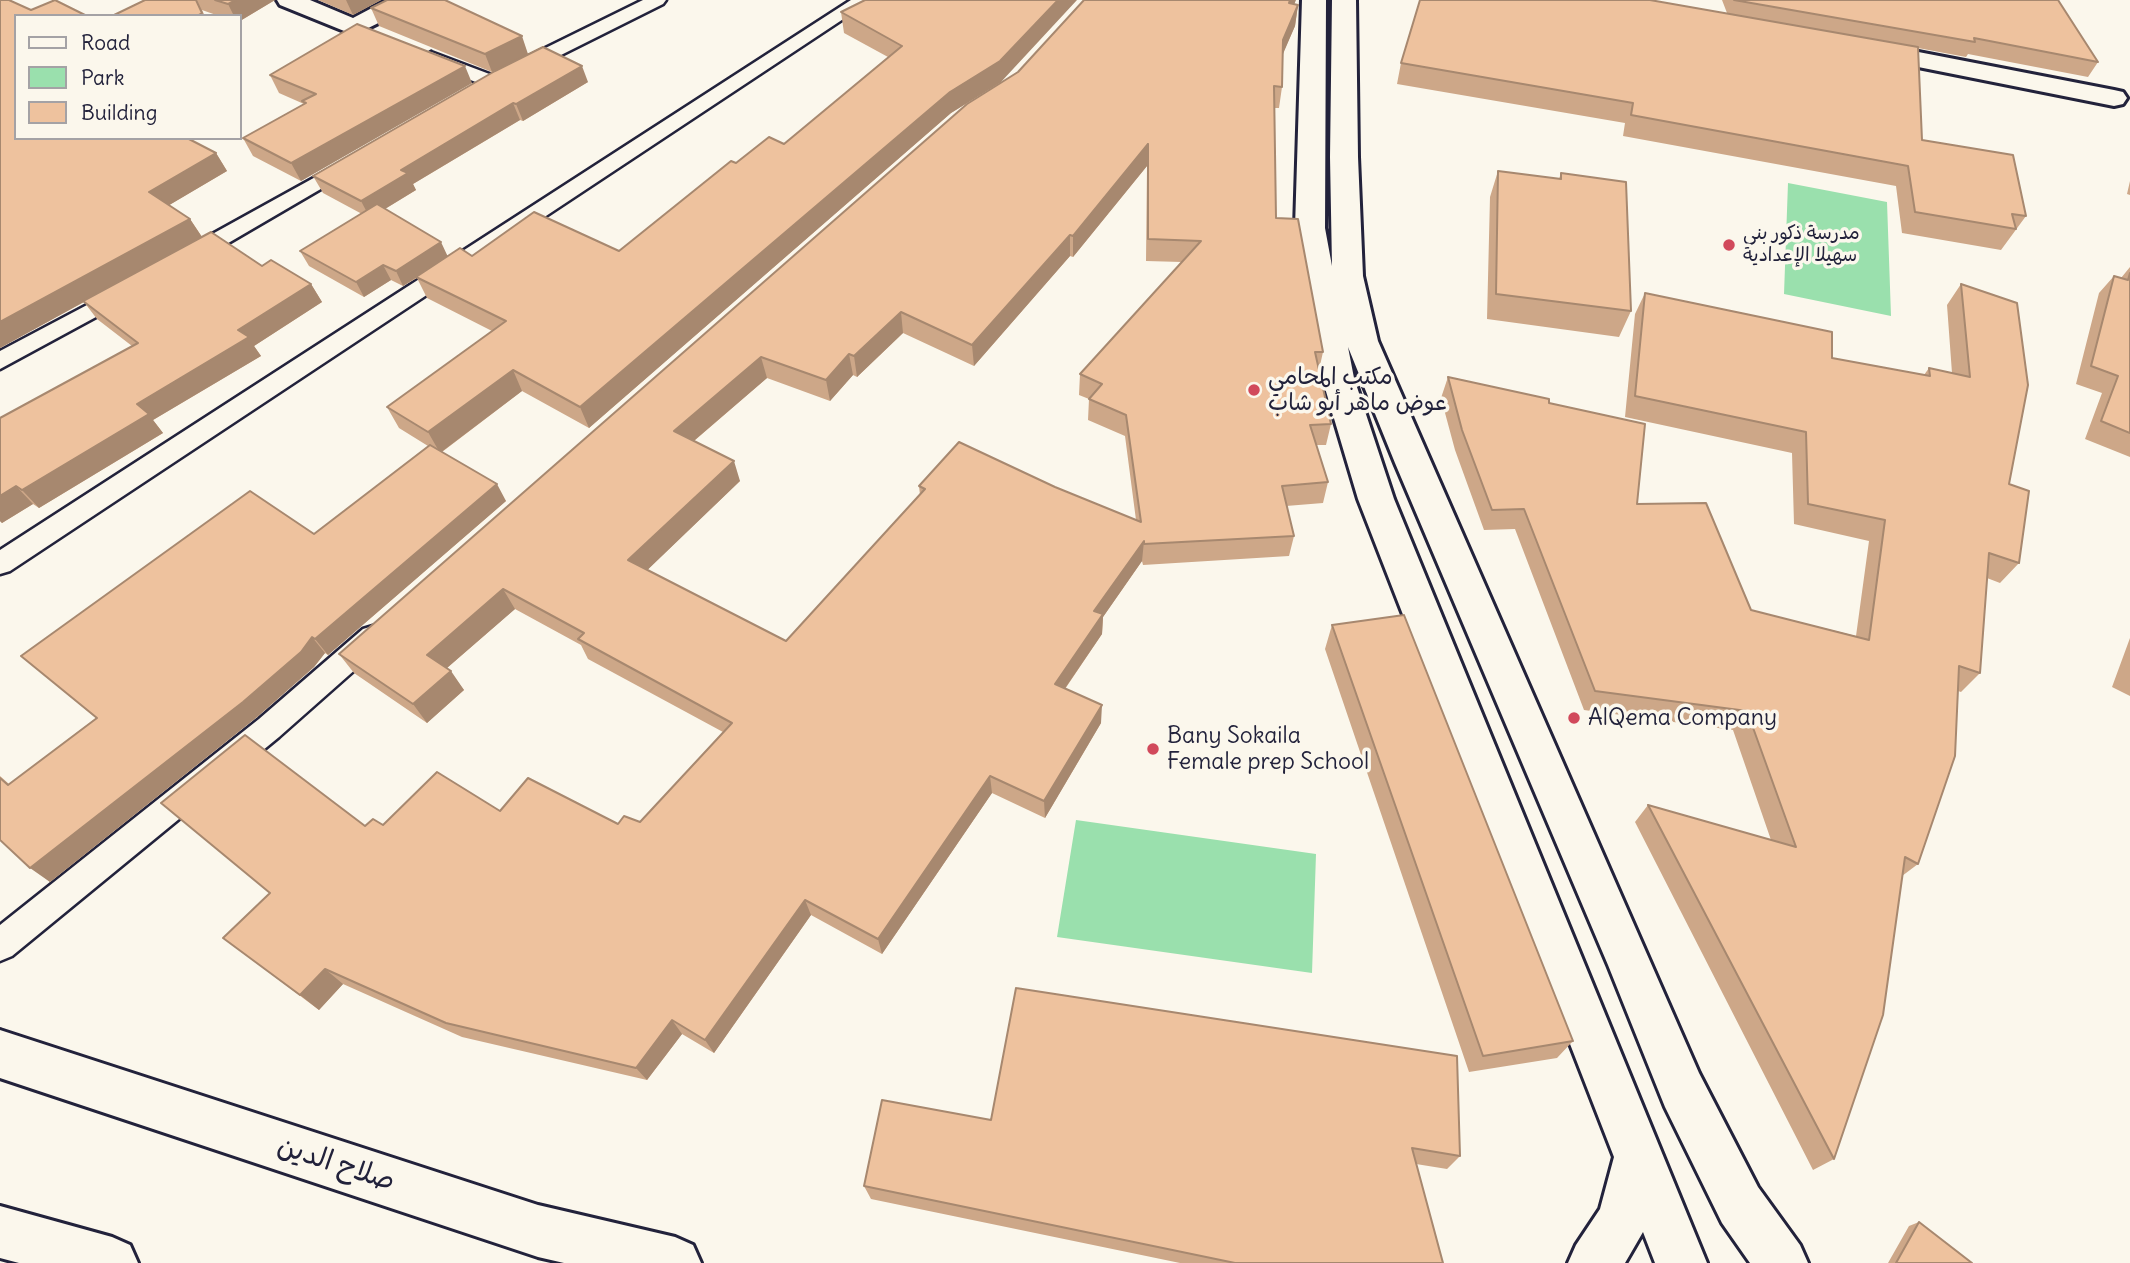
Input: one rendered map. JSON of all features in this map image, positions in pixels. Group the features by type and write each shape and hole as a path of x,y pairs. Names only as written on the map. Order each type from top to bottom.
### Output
{"main road":[{"path":"289,0 354,27 407,0"},
{"path":"1314,0 1310,228 1338,378 1376,499 1681,1263"},
{"path":"1344,0 1344,157 1348,276 1362,341 1412,463 1632,965 1682,1090 1740,1205 1782,1263"},
{"path":"1845,46 1965,67 2114,98"},
{"name":"صلاح الدين","path":"0,1054 538,1231 675,1263"},
{"path":"1594,1263 1622,1221 1639,1157"},
{"path":"0,1232 112,1263"}],"lane":[{"path":"469,95 657,0"},
{"path":"0,564 863,0"},
{"path":"354,27 379,37"},
{"path":"417,52 493,82"},
{"path":"168,268 360,158"},
{"path":"0,361 144,282"},
{"path":"0,944 269,727 395,618"}],"green space":[{"path":"1788,183 1887,202 1891,316 1784,294"},
{"path":"1076,820 1316,854 1312,973 1057,937"}],"building":[{"path":"0,0 9,0 31,10 55,0 83,14 14,14 14,140 191,140 216,153 149,192 190,219 0,322"},
{"path":"145,0 196,0 202,13 200,14 116,14"},
{"path":"215,0 236,0 228,4"},
{"path":"387,0 445,0 522,36 485,54 371,8"},
{"path":"865,0 1058,0 1000,61 950,92 580,407 513,370 428,432 387,407 506,321 416,277 460,248 472,256 534,212 619,251 731,161 736,163 769,137 784,144 902,46 841,12"},
{"path":"1084,0 1290,0 1289,3 1298,5 1283,40 1282,87 1274,86 1276,218 1298,219 1323,352 1315,352 1331,424 1310,425 1328,482 1282,486 1294,536 1144,544 1144,541 1094,611 1103,614 1055,684 1102,705 1044,801 990,776 878,939 805,900 705,1040 672,1020 636,1068 446,1023 325,969 300,995 223,938 270,893 161,803 245,735 365,826 373,819 383,825 437,772 500,811 528,778 618,824 624,816 640,822 732,723 578,639 584,633 503,589 427,655 451,671 413,704 339,654 967,104 1018,72","holes":["1148,144 1148,239 1201,241 1080,374 1102,384 1089,399 1126,415 1141,522 1055,487 959,442 919,486 925,489 786,641 628,560 734,461 674,431 761,357 826,380 849,354 854,356 901,312 972,345 1070,235 1073,236"]},
{"path":"1420,0 1650,0 1918,47 1922,140 2013,155 2026,216 2012,214 2016,229 1915,212 1908,166 1631,115 1633,103 1401,63"},
{"path":"1734,0 2058,0 2098,62 1974,38 1975,42"},
{"path":"357,24 465,66 291,163 243,138 306,103 302,101 316,94 270,75"},
{"path":"543,47 582,66 516,104 513,103 401,170 408,173 361,201 313,176 495,71"},
{"path":"1498,171 1561,179 1561,173 1626,182 1631,311 1496,294"},
{"path":"377,204 441,242 396,271 383,265 356,282 300,251"},
{"path":"211,232 262,266 271,260 311,284 238,330 249,337 137,404 149,414 22,490 16,486 0,496 0,418 138,343 83,301"},
{"path":"2130,273 2130,433 2101,421 2118,376 2091,366 2114,276 2128,280"},
{"path":"1961,284 2017,303 2028,385 2009,484 2029,491 2019,563 1989,553 1980,673 1959,666 1955,756 1918,864 1905,857 1883,1015 1834,1159 1648,805 1796,847 1747,711 1595,691 1524,509 1492,510 1462,430 1448,377 1645,424 1637,504 1706,503 1751,610 1869,640 1885,520 1808,504 1806,432 1635,396 1645,293 1832,332 1832,358 1930,376 1929,368 1970,377"},
{"path":"430,445 497,484 315,639 312,637 301,652 243,702 30,868 0,840 0,778 8,785 97,718 21,656 250,491 314,534"},
{"path":"1404,615 1573,1041 1483,1056 1332,625"},
{"path":"1016,988 1457,1056 1460,1156 1412,1148 1443,1263 1235,1263 864,1186 882,1100 991,1120"},
{"path":"1919,1222 1972,1263 1896,1263"}],"place":[{"name":"مدرسة ذكور بني سهيلا الإعدادية","path":"1729,245"},
{"name":"مكتب المحامي عوض ماهر أبو شاب","path":"1254,390"},
{"name":"AlQema Company","path":"1574,718"},
{"name":"Bany Sokaila Female prep School","path":"1153,749"}]}
